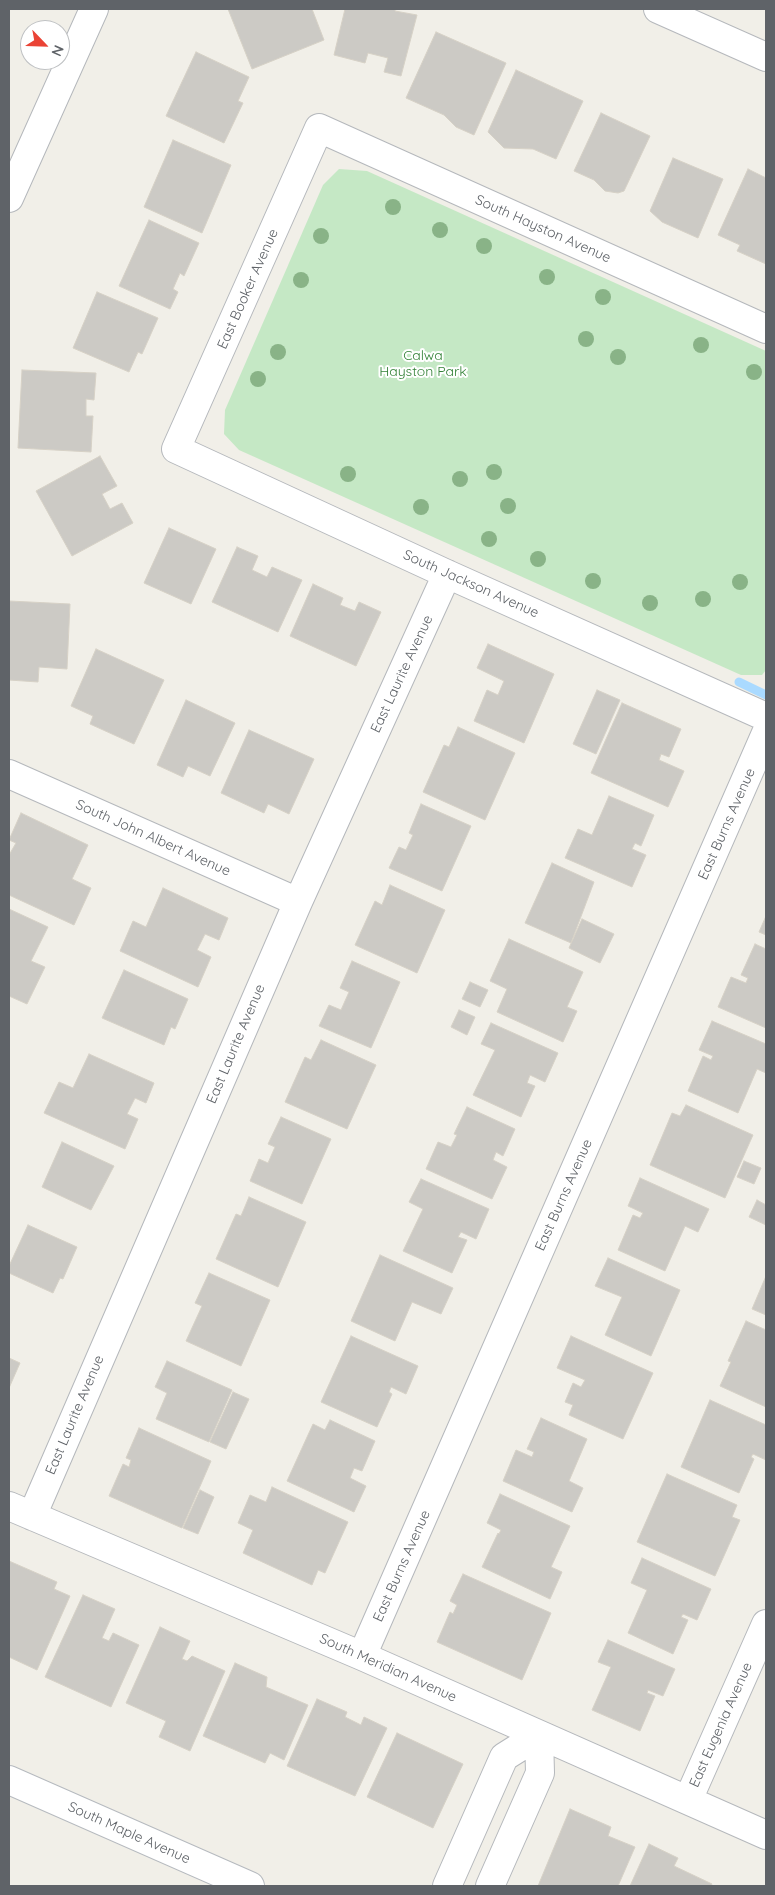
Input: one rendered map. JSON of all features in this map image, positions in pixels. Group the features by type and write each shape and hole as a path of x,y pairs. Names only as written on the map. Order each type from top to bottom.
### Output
{"street":[{"path":"9,198 94,9"},
{"path":"658,9 766,57"},
{"name":"South Hayston Avenue","path":"319,128 766,329"},
{"name":"East Booker Avenue","path":"176,449 319,128"},
{"name":"South Jackson Avenue","path":"176,449 766,717"},
{"name":"East Laurite Avenue","path":"20,1511 448,574"},
{"name":"East Burns Avenue","path":"362,1656 766,733"},
{"name":"South John Albert Avenue","path":"9,774 298,902"},
{"name":"South Meridian Avenue","path":"20,1511 362,1656 766,1835"},
{"name":"East Eugenia Avenue","path":"688,1800 766,1624"},
{"path":"447,1886 504,1756 539,1735 540,1773 490,1886"},
{"name":"South Maple Avenue","path":"9,1780 250,1886"}],"green space":[{"name":"Calwa Hayston Park","path":"339,169 367,171 766,351 766,670 762,675 741,675 239,450 224,434 225,410 323,185"}],"building":[{"path":"228,9 312,9 324,40 252,69"},
{"path":"345,9 395,9 395,11 417,15 401,76 384,72 388,58 368,53 365,63 334,55"},
{"path":"436,32 506,63 474,135 456,127 444,115 406,98"},
{"path":"196,52 249,77 238,101 243,103 224,143 166,116"},
{"path":"516,70 583,101 556,159 533,149 504,148 488,132"},
{"path":"601,113 650,136 624,191 618,193 605,191 594,180 574,171"},
{"path":"173,140 231,165 202,233 144,207"},
{"path":"673,158 723,179 698,238 662,222 650,211"},
{"path":"748,169 766,178 766,264 737,251 740,245 718,235"},
{"path":"149,220 199,243 184,276 180,273 173,289 178,292 170,309 119,286"},
{"path":"97,292 158,318 142,354 138,352 129,372 73,348"},
{"path":"22,370 96,373 94,400 86,399 86,416 93,416 91,452 18,448"},
{"path":"100,456 117,486 102,494 110,509 122,503 133,523 72,556 36,491"},
{"path":"169,528 216,549 191,604 144,583"},
{"path":"237,547 258,556 252,570 267,577 272,567 302,580 278,632 212,602"},
{"path":"313,584 343,598 340,605 355,611 359,602 381,612 356,666 290,636"},
{"path":"9,601 70,604 67,669 39,667 38,682 9,680"},
{"path":"488,644 554,674 524,743 474,721 487,690 498,695 504,681 477,668"},
{"path":"96,649 164,680 134,744 90,724 93,716 71,706"},
{"path":"597,690 620,700 596,754 573,744"},
{"path":"186,700 235,723 210,776 188,766 183,777 157,765"},
{"path":"622,703 681,729 669,757 661,754 659,760 684,771 668,807 591,773"},
{"path":"458,727 515,753 485,820 423,792 444,745 449,747"},
{"path":"249,730 314,759 289,814 268,804 264,813 221,793"},
{"path":"609,796 654,815 641,846 635,843 632,849 646,855 632,887 565,858 578,829 592,835"},
{"path":"421,804 471,826 442,891 389,868 399,847 406,850 413,835 409,833"},
{"path":"21,813 88,845 72,879 91,888 74,925 9,895 9,855 16,843 9,840"},
{"path":"552,863 594,882 571,943 525,923"},
{"path":"390,885 445,910 417,973 355,945 375,901 382,905"},
{"path":"163,888 228,918 219,940 205,934 197,950 211,957 198,987 120,951 133,921 146,927"},
{"path":"9,909 48,927 31,961 45,967 27,1004 9,996"},
{"path":"766,916 766,935 759,932"},
{"path":"582,919 614,934 600,963 569,948"},
{"path":"509,939 583,972 567,1007 577,1011 563,1042 497,1012 507,989 490,981"},
{"path":"755,944 766,949 766,1028 718,1007 731,977 746,983 748,978 741,975"},
{"path":"352,961 400,982 371,1048 319,1026 329,1005 341,1010 349,992 340,988"},
{"path":"124,970 188,999 175,1029 171,1027 164,1045 102,1018"},
{"path":"470,982 488,990 480,1007 462,999"},
{"path":"459,1010 475,1017 467,1035 451,1027"},
{"path":"712,1021 766,1044 766,1073 757,1069 738,1113 688,1091 703,1056 711,1060 713,1056 699,1050"},
{"path":"491,1023 558,1053 545,1082 530,1075 527,1083 535,1086 521,1117 473,1095 495,1050 481,1044"},
{"path":"321,1040 376,1065 347,1129 285,1102 305,1057 311,1060"},
{"path":"89,1054 154,1083 146,1103 135,1098 127,1114 138,1119 125,1149 44,1113 59,1082 73,1088"},
{"path":"686,1105 753,1135 725,1198 650,1165 672,1113 680,1116"},
{"path":"467,1107 515,1129 503,1156 496,1152 493,1160 507,1167 492,1199 426,1169 438,1142 451,1147 457,1135 454,1134"},
{"path":"281,1117 331,1139 302,1204 250,1181 259,1159 268,1163 275,1147 268,1144"},
{"path":"62,1142 114,1166 91,1210 42,1187"},
{"path":"744,1161 761,1168 754,1184 737,1177"},
{"path":"640,1178 709,1209 698,1232 685,1226 665,1271 618,1250 633,1215 640,1218 643,1213 628,1206"},
{"path":"421,1179 489,1209 476,1239 461,1232 458,1237 467,1240 452,1273 403,1251 423,1209 409,1202"},
{"path":"249,1197 306,1222 278,1287 216,1259 236,1214 241,1216"},
{"path":"757,1200 766,1205 766,1225 749,1217"},
{"path":"28,1225 77,1247 63,1279 60,1278 53,1293 9,1273 9,1266"},
{"path":"380,1255 453,1288 441,1314 412,1302 395,1341 351,1321"},
{"path":"608,1258 680,1290 651,1356 605,1335 622,1297 595,1286"},
{"path":"209,1273 270,1300 241,1366 186,1341 202,1306 195,1303"},
{"path":"766,1276 766,1315 752,1309"},
{"path":"746,1321 766,1330 766,1407 720,1386 731,1362 728,1361"},
{"path":"351,1336 418,1366 406,1394 391,1387 389,1392 392,1394 377,1427 321,1402"},
{"path":"571,1336 653,1373 623,1439 569,1415 573,1405 565,1402 573,1383 581,1387 585,1380 557,1368"},
{"path":"9,1358 20,1363 9,1388"},
{"path":"167,1361 232,1390 209,1442 156,1419 167,1393 155,1387"},
{"path":"233,1392 249,1399 226,1449 210,1442"},
{"path":"710,1400 766,1425 766,1460 753,1454 751,1457 754,1459 739,1493 681,1467"},
{"path":"541,1418 587,1439 569,1481 583,1488 572,1512 503,1481 516,1450 532,1457 534,1452 527,1449"},
{"path":"330,1420 375,1441 362,1471 354,1468 350,1478 366,1486 354,1512 287,1481 313,1424 325,1430"},
{"path":"139,1428 211,1461 182,1528 109,1496 123,1464 129,1467 131,1460 126,1458"},
{"path":"667,1474 737,1505 732,1517 740,1520 715,1576 637,1542"},
{"path":"272,1487 348,1522 325,1573 318,1570 312,1585 243,1553 253,1530 238,1523 250,1495 266,1502"},
{"path":"200,1490 214,1497 198,1534 183,1528"},
{"path":"500,1494 570,1526 551,1567 562,1572 550,1599 482,1567 501,1530 487,1523"},
{"path":"642,1558 711,1589 697,1620 683,1614 681,1617 688,1620 673,1654 628,1633 647,1590 631,1583"},
{"path":"9,1561 57,1582 54,1589 70,1596 37,1670 9,1657"},
{"path":"463,1574 551,1613 522,1680 437,1642 450,1612 453,1614 457,1605 450,1601"},
{"path":"83,1595 115,1609 102,1638 109,1641 113,1633 139,1645 111,1707 45,1677"},
{"path":"160,1627 190,1641 182,1659 187,1661 192,1656 225,1671 190,1751 159,1737 166,1721 126,1703"},
{"path":"608,1640 675,1669 663,1696 648,1690 647,1693 655,1696 640,1731 592,1710 611,1667 598,1662"},
{"path":"235,1663 267,1677 266,1687 308,1705 284,1760 270,1753 265,1763 203,1736"},
{"path":"317,1699 347,1712 345,1717 361,1725 364,1717 387,1728 355,1796 287,1766"},
{"path":"397,1733 463,1764 433,1828 367,1797"},
{"path":"570,1809 611,1827 608,1836 635,1847 618,1886 538,1886"},
{"path":"649,1844 678,1858 674,1866 712,1884 711,1886 630,1886"}],"waterway":[{"path":"739,682 766,695"}]}
